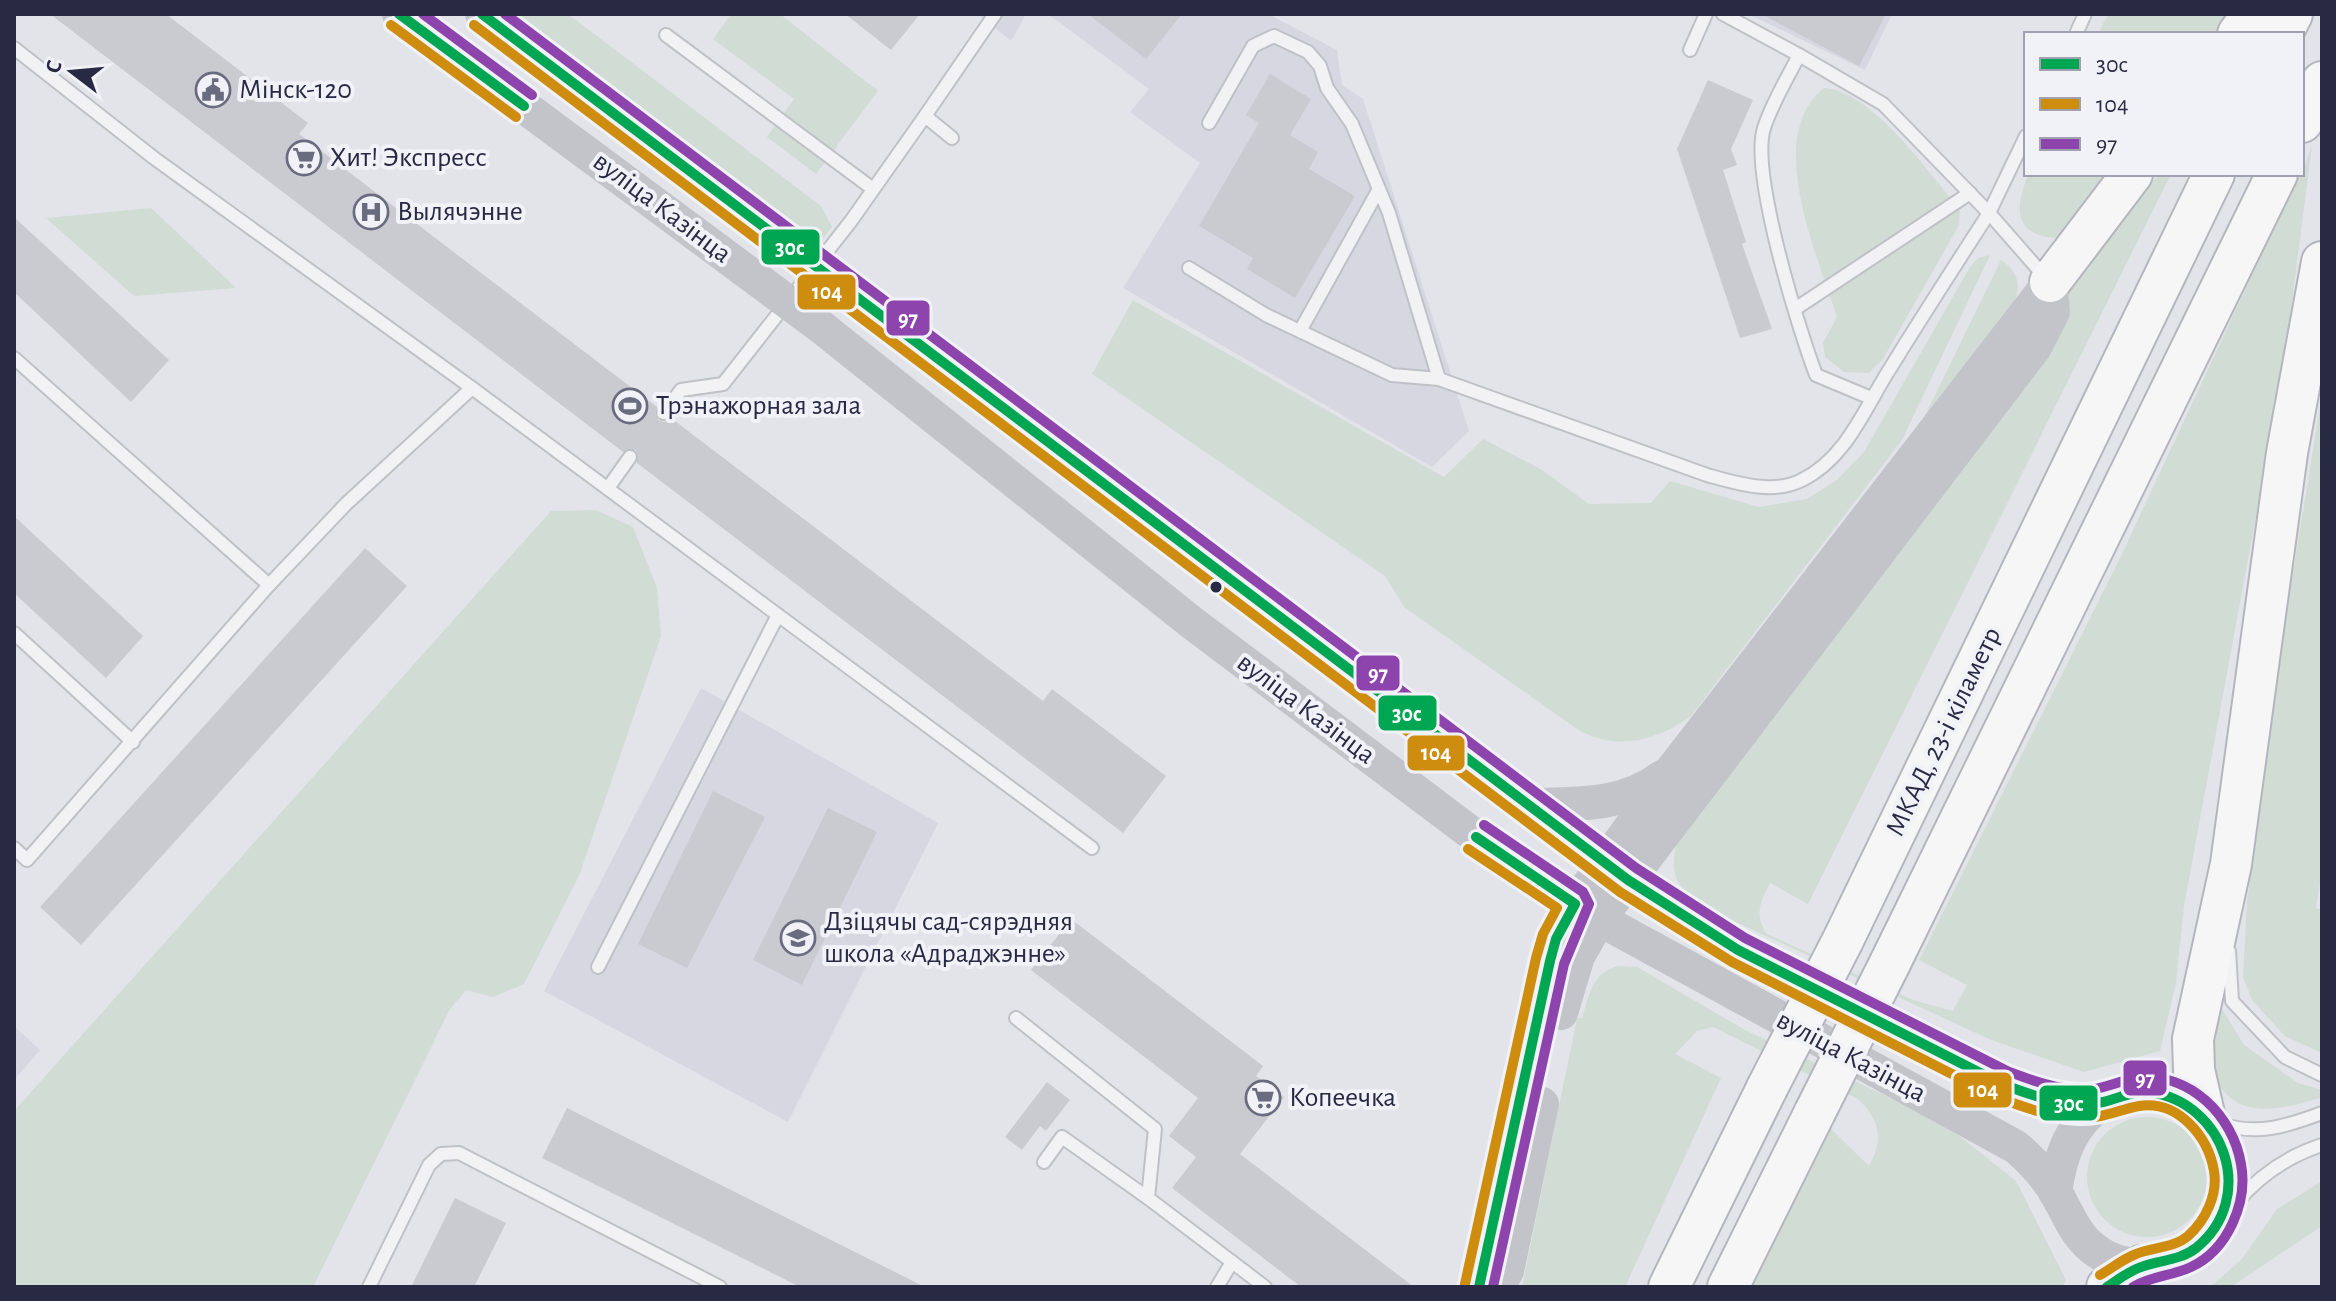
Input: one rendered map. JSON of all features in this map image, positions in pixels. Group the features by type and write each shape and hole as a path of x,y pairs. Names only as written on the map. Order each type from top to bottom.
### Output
{"highway":[{"path":"2240,32 2253,14"},
{"path":"2283,32 2292,14"},
{"path":"2304,118 2322,82"},
{"path":"2050,282 2130,176"},
{"name":"МКАД, 23-і кіламетр","path":"1669,1287 1843,940 2213,176"},
{"name":"МКАД, 23-і кіламетр","path":"1728,1287 2276,176"},
{"path":"2207,1117 2194,1070 2193,1039 2231,864 2287,453 2322,262"},
{"path":"2107,1287 2141,1266"}],"main road":[{"name":"вуліца Казінца","path":"482,14 1533,805 1616,871 1738,950 1979,1073 2038,1097 2101,1103 2126,1093 2148,1091 2172,1095 2207,1117"},
{"name":"вуліца Казінца","path":"417,19 787,302 1284,694 1499,854 1587,912 1994,1134 2038,1166 2087,1243 2109,1257 2141,1266"},
{"path":"1616,871 1672,770 2050,282"},
{"path":"1479,1287 1556,939 1587,912 1616,871 2035,347 2053,312 2050,282"},
{"path":"1533,805 1598,804 1650,787 1672,770"},
{"path":"1497,1287 1507,1271 1568,984 1587,912"},
{"path":"2055,1192 2068,1137 2083,1117 2101,1103"},
{"path":"2141,1266 2176,1259 2198,1247 2217,1226 2231,1188 2231,1168 2227,1150 2207,1117"}],"lane":[{"path":"664,413 681,390 723,384 873,189 995,14"},
{"path":"1690,50 1706,14"},
{"path":"1723,14 1883,104 1989,213 2050,282"},
{"path":"666,35 873,189"},
{"path":"1209,123 1253,46 1274,36 1308,52 1320,66 1327,88 1352,124 1379,189 1439,379"},
{"path":"14,48 154,158 608,488 1092,848"},
{"path":"1799,55 1764,129 1762,178 1795,309 1816,375 1871,398"},
{"path":"925,116 952,138"},
{"path":"1189,268 1266,315 1392,375 1439,379 1707,475 1746,485 1774,487 1800,482 1826,466 1852,433 1989,213 2024,140"},
{"path":"1300,331 1379,189"},
{"path":"1795,309 1970,193"},
{"path":"14,358 269,585"},
{"path":"14,848 27,860 269,585 346,504 472,388"},
{"path":"608,488 630,457"},
{"path":"598,967 778,615"},
{"path":"14,633 133,742"},
{"path":"2231,864 2229,958 2232,1001 2285,1057 2322,1075"},
{"path":"1016,1018 1155,1129 1148,1198"},
{"path":"2207,1117 2257,1132 2282,1128 2322,1113"},
{"path":"1044,1162 1062,1137 1265,1287"},
{"path":"2217,1226 2251,1185 2279,1164 2322,1145"},
{"path":"369,1287 429,1165 441,1154 459,1153 720,1287"},
{"path":"1217,1287 1232,1262"}],"shaded area":[{"path":"518,14 568,14 821,206 832,227 818,245"},
{"path":"731,14 780,14 878,91 816,174 767,137 794,99 713,39"},
{"path":"978,14 1026,14 1011,41"},
{"path":"1048,14 1268,14 1337,50 1342,85 1363,99 1469,431 1432,467 1123,288 1200,163 1130,112 1149,89"},
{"path":"1748,14 1892,14 1865,70"},
{"path":"2108,14 2233,14 2220,32 2099,32"},
{"path":"1824,88 1843,93 1881,119 1960,209 1959,225 1883,359 1869,373 1844,372 1825,357 1823,343 1837,317 1808,231 1796,166 1798,136 1806,109"},
{"path":"2312,145 2284,364 2184,906 2176,982 2160,1051 2084,1072 1989,1039 1699,905 1676,876 1674,860 1678,838 2066,293 2157,176 2170,176 1808,904 1770,883 1761,902 1761,921 1767,934 1913,1000 1953,1011 1967,985 1919,960 2122,554 2298,176 2304,176"},
{"path":"2028,176 2111,176 2061,238 2045,237 2026,227 2020,209"},
{"path":"151,208 236,288 134,296 46,218"},
{"path":"1990,255 1902,440 1691,716 1664,732 1621,742 1591,736 1577,729 1404,607 1385,576 1092,374 1133,300 1444,477 1483,439 1542,470 1589,504 1651,503 1670,481 1759,507 1807,499 1837,480 1864,452 1970,267 1978,258"},
{"path":"2001,260 2016,279 2018,291 2014,304 1920,426"},
{"path":"2322,394 2322,871 2316,908 2322,910 2322,1053 2285,1036 2252,1000 2243,977 2247,903 2274,690"},
{"path":"596,510 633,527 657,588 661,636 579,876 524,984 493,997 466,990 450,1009 313,1287 14,1287 14,1111 551,511"},
{"path":"701,688 938,823 788,1122 544,991"},
{"path":"1619,966 1637,967 1745,1030 1942,1122 2016,1181 2066,1280 2062,1287 1745,1287 1825,1123 1869,1166 1878,1138 1875,1122 1858,1099 1713,1027 1697,1031 1675,1054 1721,1078 1625,1287 1522,1287 1577,1018 1582,1018 1597,979"},
{"path":"2219,1004 2244,1045 2298,1083 2322,1090 2322,1097 2276,1108 2245,1106 2232,1100 2214,1072 2212,1060 2207,1022"},
{"path":"14,1026 40,1050 14,1080"},
{"path":"2147,1117 2170,1122 2189,1135 2202,1154 2207,1177 2202,1200 2189,1219 2170,1232 2147,1237 2124,1232 2105,1219 2092,1200 2087,1177 2092,1154 2105,1135 2124,1122"},
{"path":"2322,1181 2322,1226 2231,1287 2210,1287 2241,1260 2277,1209"}],"building":[{"path":"50,14 166,14 308,123 299,134 657,407 658,420 664,422 671,418 1043,701 1052,689 1166,776 1123,833 637,463 636,450 623,452"},
{"path":"845,14 920,14 891,50"},
{"path":"1088,14 1182,14 1146,59"},
{"path":"1761,14 1886,14 1859,66"},
{"path":"1270,74 1311,99 1290,135 1318,152 1309,169 1355,196 1295,298 1247,269 1253,258 1199,226 1259,123 1246,115"},
{"path":"1708,80 1753,100 1731,149 1737,165 1723,170 1746,242 1742,244 1772,329 1740,338 1677,149"},
{"path":"14,217 169,360 131,402 14,292"},
{"path":"14,516 143,636 106,678 14,593"},
{"path":"365,548 407,586 81,945 40,907"},
{"path":"713,791 765,817 687,968 638,944"},
{"path":"828,808 877,832 802,985 753,960"},
{"path":"1071,919 1263,1066 1256,1076 1284,1097 1240,1154 1414,1287 1301,1287 1172,1188 1196,1157 1169,1136 1198,1098 1031,970"},
{"path":"1047,1082 1070,1100 1046,1131 1040,1126 1022,1150 1005,1137"},
{"path":"567,1108 925,1287 800,1287 542,1158"},
{"path":"455,1198 506,1223 474,1287 411,1287"}],"transit line":[{"name":"30с","path":"399,14 524,106"},
{"name":"97","path":"423,14 532,95"},
{"name":"30с","path":"482,14 1628,880 1738,950 2002,1084 2039,1097 2077,1104 2150,1092 2176,1100 2198,1114 2214,1133 2224,1155 2228,1180 2226,1204 2215,1227 2190,1252 2139,1268 2107,1287"},
{"name":"97","path":"505,14 1636,868 1745,938 2025,1078 2074,1090 2098,1088 2131,1079 2157,1078 2175,1082 2206,1101 2219,1114 2236,1146 2242,1179 2238,1209 2225,1237 2204,1259 2184,1270 2133,1287"},
{"name":"104","path":"391,25 516,117"},
{"name":"104","path":"474,25 1620,892 1732,962 1997,1097 2037,1111 2079,1118 2153,1106 2166,1109 2189,1123 2205,1145 2214,1171 2214,1189 2205,1214 2182,1240 2136,1254 2100,1275"},
{"name":"97","path":"1484,825 1583,892 1589,904 1564,964 1493,1287"},
{"name":"30с","path":"1476,837 1575,904 1556,939 1550,961 1479,1287"},
{"name":"104","path":"1465,1284 1536,958 1543,934 1557,908 1468,849"}],"place":[{"name":"Мінск-120","path":"213,90"},
{"name":"Хит! Экспресс","path":"304,158"},
{"name":"Вылячэнне","path":"371,212"},
{"name":"Трэнажорная зала","path":"630,406"},
{"name":"Дзіцячы сад-сярэдняя школа «Адраджэнне»","path":"798,938"},
{"name":"Копеечка","path":"1263,1098"}]}
